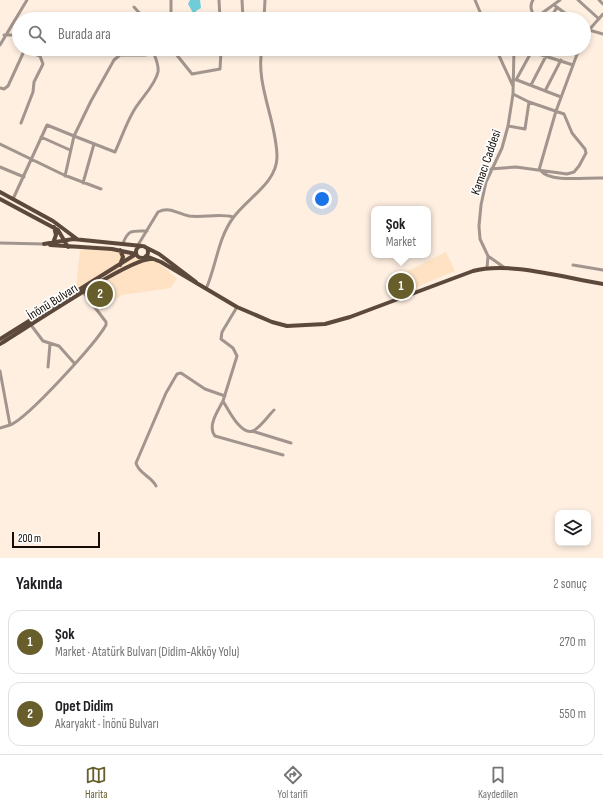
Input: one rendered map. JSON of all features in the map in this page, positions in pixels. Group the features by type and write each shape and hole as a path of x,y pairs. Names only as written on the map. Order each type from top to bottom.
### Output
{"main road":[{"path":"0,192 53,221 79,240"},
{"path":"0,199 54,227 61,233 68,247"},
{"path":"52,243 56,235 54,227"},
{"path":"44,244 65,240 79,240 142,246 159,254 192,278 199,285"},
{"path":"78,247 79,240"},
{"path":"44,244 120,250 154,259 237,307 272,322 287,326 325,324 350,317 487,268 505,268 603,284"},
{"path":"136,263 148,252 142,246"},
{"name":"İnönü Bulvarı","path":"0,339 119,267 136,254 137,248 142,246"},
{"path":"119,267 123,257 120,250"},
{"path":"136,263 148,259 154,259"},
{"name":"İnönü Bulvarı","path":"0,344 136,263"}],"street":[{"path":"19,12 27,0"},
{"path":"171,0 172,12"},
{"path":"219,0 220,12"},
{"path":"242,0 243,12"},
{"path":"264,12 265,0"},
{"path":"475,0 480,12"},
{"path":"533,0 531,3 533,12"},
{"path":"553,12 560,0"},
{"path":"578,0 599,19"},
{"path":"599,0 603,4"},
{"path":"546,12 556,6"},
{"path":"556,6 564,12"},
{"path":"134,7 139,12"},
{"path":"591,27 603,14"},
{"path":"0,44 12,23"},
{"path":"591,31 603,34"},
{"path":"4,35 12,35"},
{"path":"0,88 4,89 8,86 22,56"},
{"path":"21,123 34,82 43,64 40,56"},
{"path":"65,176 74,136 91,100 114,60 119,56"},
{"path":"13,199 33,160 47,126 115,152 134,110 141,103 145,93 158,74 159,69 155,56"},
{"path":"178,56 192,74 220,69 221,56"},
{"path":"206,289 227,227 233,216 272,175 276,166 277,157 275,138 260,64 261,56"},
{"path":"499,56 514,87"},
{"name":"Kamacı Caddesi","path":"487,268 488,256 480,238 479,226 482,195 490,169 502,148 508,126 516,80 514,56"},
{"path":"530,56 516,80 561,96"},
{"path":"531,85 546,56 573,65"},
{"path":"540,170 556,111 576,56"},
{"path":"545,91 561,60"},
{"path":"490,169 495,170 506,167 564,174 571,173 579,166 586,155 585,149 572,133 566,116 562,113 529,102 513,94"},
{"path":"508,126 525,129 529,102"},
{"path":"42,137 70,150"},
{"path":"0,144 65,176 101,190"},
{"path":"83,183 94,144"},
{"path":"0,167 24,176"},
{"path":"540,170 548,175 564,178 603,178"},
{"path":"142,246 147,231 158,212 163,210 172,210 190,216 233,216"},
{"path":"123,243 127,233 132,231 147,231"},
{"path":"0,244 44,244"},
{"path":"488,256 505,268"},
{"path":"573,265 603,270"},
{"path":"0,428 10,425 22,418 74,364 106,325 106,322 84,293"},
{"path":"237,307 222,332 221,339 233,348 237,356 225,396 212,426 212,432 215,436 283,455"},
{"path":"31,325 38,336 50,344 59,346 74,364"},
{"path":"48,367 50,344"},
{"path":"0,371 10,425"},
{"path":"156,486 152,480 138,468 136,463 164,399 177,374 181,373 208,391 225,396"},
{"path":"223,401 239,427 291,443"},
{"path":"252,431 274,410"}],"shaded area":[{"path":"112,249 153,259 177,278 171,288 122,295 101,310 76,286 80,250"},
{"path":"446,252 455,271 395,296 388,281"}],"water":[{"path":"190,0 200,0 201,8 196,12 192,12 188,4"}],"place":[{"name":"Şok","path":"401,286"},
{"name":"Opet Didim","path":"100,294"}]}
